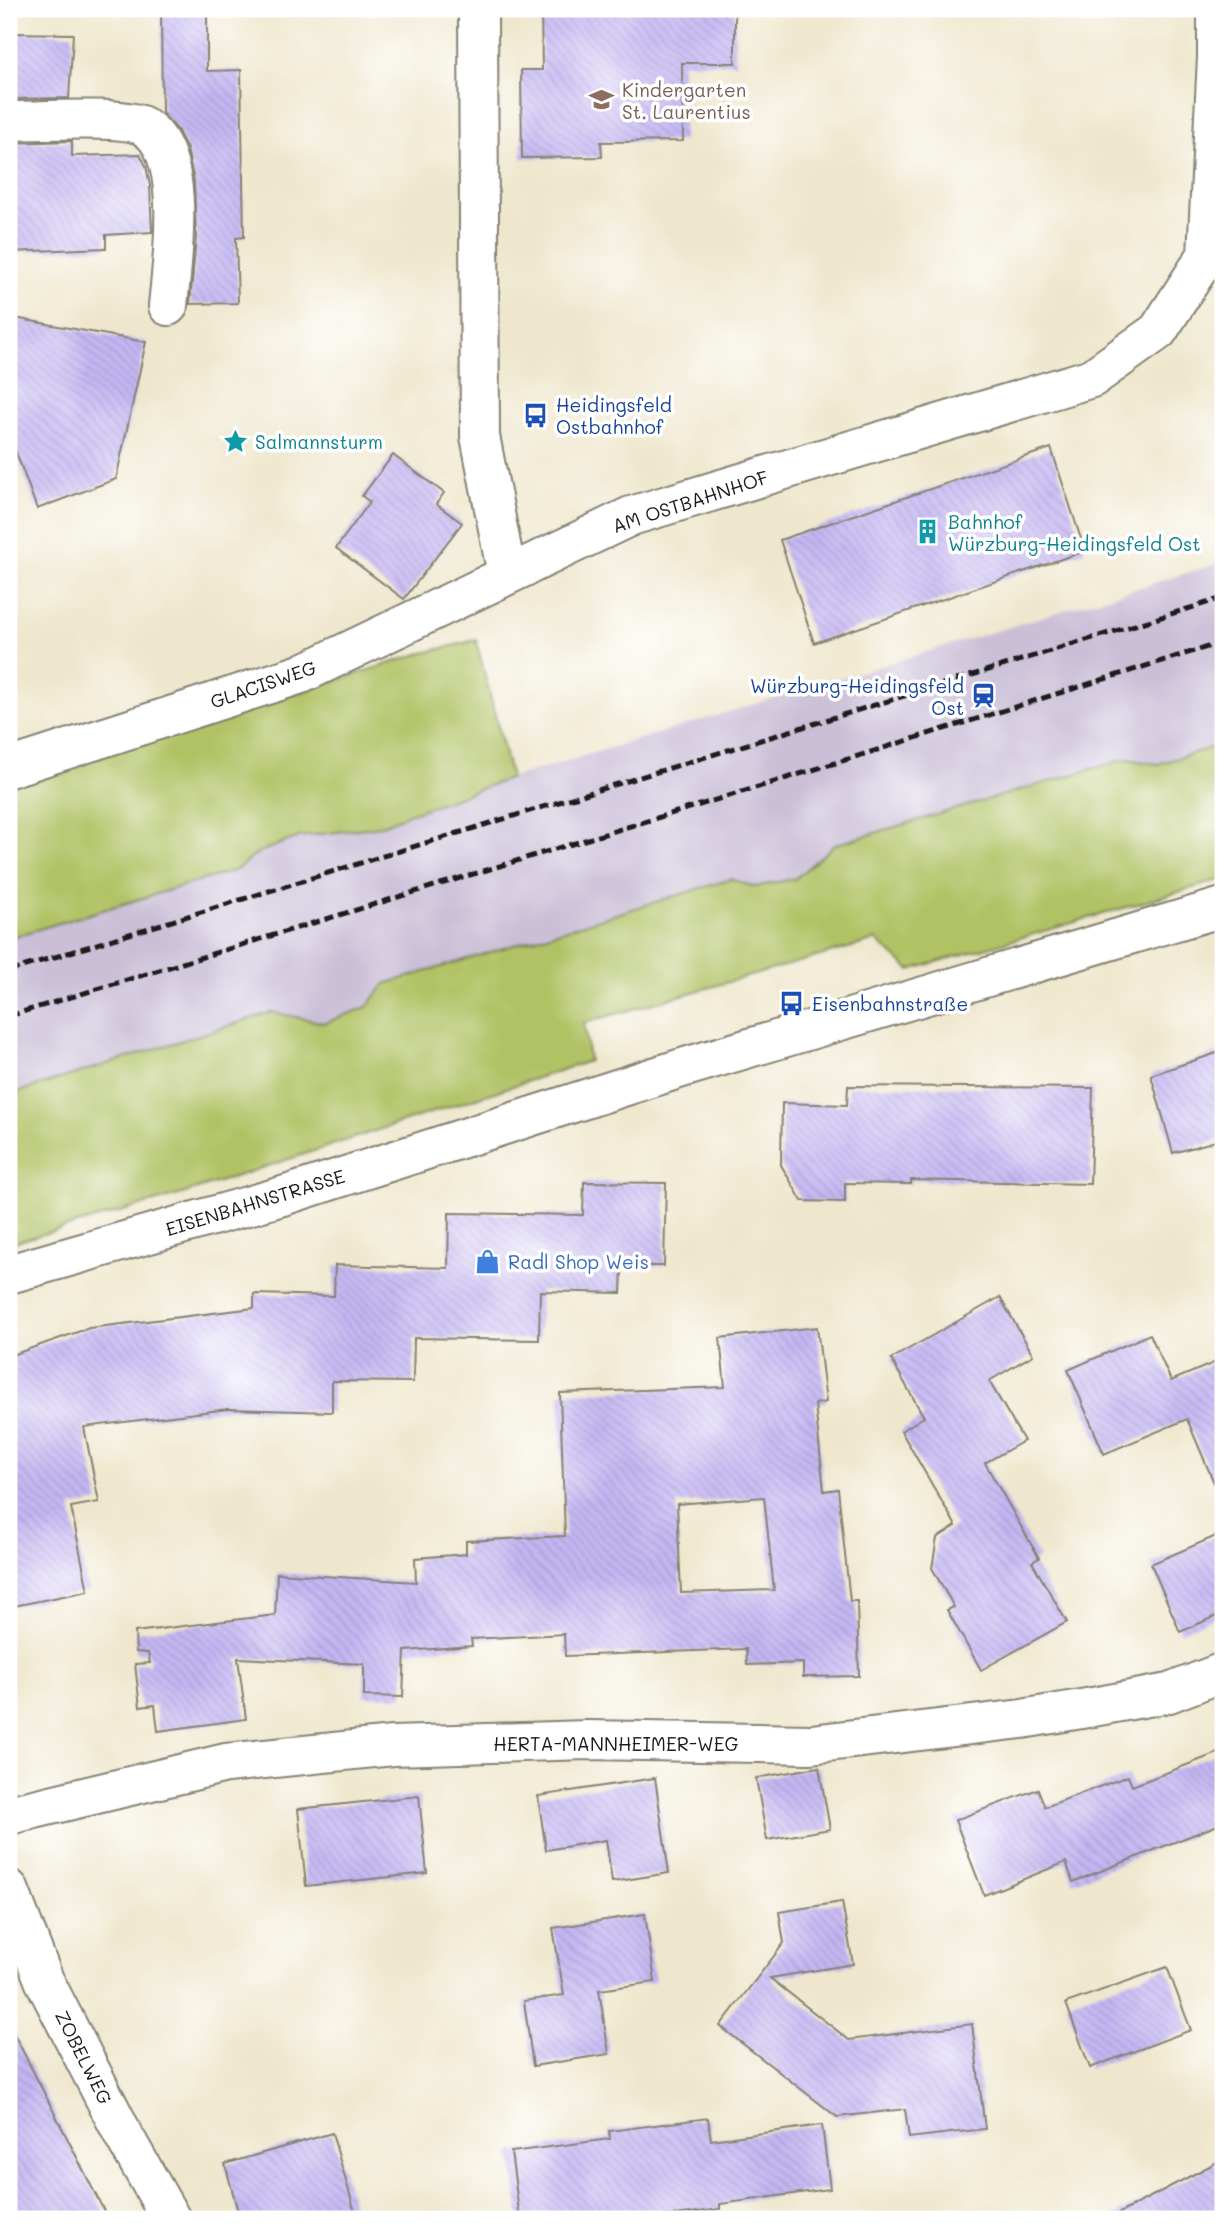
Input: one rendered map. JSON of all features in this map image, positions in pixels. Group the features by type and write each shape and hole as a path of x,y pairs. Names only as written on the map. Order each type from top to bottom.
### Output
{"street":[{"path":"478,9 480,436 507,575"},
{"name":"AM OSTBAHNHOF","path":"507,575 631,516 1092,378 1158,331 1207,255 1217,165 1217,9"},
{"path":"9,121 107,120 143,126 154,136 170,161 175,221 168,306"},
{"name":"GLACISWEG","path":"9,768 302,674 507,575"},
{"name":"EISENBAHNSTRASSE","path":"9,1274 286,1195 682,1068 1223,907"},
{"name":"HERTA-MANNHEIMER-WEG","path":"9,1815 226,1763 393,1746 559,1741 811,1744 1022,1719 1093,1707 1169,1693 1223,1671"},
{"name":"ZOBELWEG","path":"9,1889 44,1980 118,2124 171,2219"}],"shaded area":[{"path":"1223,562 1223,744 1158,764 1126,759 834,845 796,878 385,984 367,1007 325,1023 272,1012 9,1095 9,938 236,870 259,852 299,837 380,826 511,778"}],"green space":[{"path":"476,640 511,778 380,826 299,837 259,852 236,870 9,938 9,785 419,654"},
{"path":"1223,744 1223,879 910,970 876,940 584,1023 589,1061 182,1194 9,1244 9,1095 272,1012 325,1023 367,1007 385,984 731,879 755,887 796,878 834,845 1126,759 1158,764"}],"building":[{"path":"161,9 207,9 207,71 241,70 244,237 236,238 238,303 190,304 196,237 194,181 187,149 177,129 162,113"},
{"name":"Kindergarten St. Laurentius","path":"541,9 735,9 735,63 682,63 683,141 601,142 602,157 522,158 521,70 542,70"},
{"path":"9,33 73,34 69,98 9,99"},
{"path":"72,141 72,156 140,154 146,166 150,186 152,232 106,235 106,248 9,252 9,143"},
{"path":"9,317 146,342 116,479 37,509 9,433"},
{"name":"Bahnhof Würzburg-Heidingsfeld Ost","path":"1051,448 1085,551 814,643 780,540"},
{"path":"393,455 444,493 436,504 462,523 404,599 336,548 370,502 362,496"},
{"path":"1223,1051 1223,1139 1173,1153 1151,1075"},
{"path":"848,1086 1093,1088 1090,1184 911,1180 911,1184 845,1183 845,1202 802,1201 781,1165 782,1103 847,1105"},
{"path":"584,1182 666,1183 664,1266 622,1266 621,1293 540,1291 539,1340 414,1338 413,1382 332,1381 332,1412 228,1409 84,1427 99,1502 71,1507 88,1591 9,1607 9,1356 89,1328 254,1308 254,1294 334,1296 335,1265 448,1268 449,1213 583,1215"},
{"path":"1000,1297 1033,1355 989,1381 1024,1441 985,1463 1039,1558 1032,1562 1067,1622 981,1670 947,1610 954,1607 932,1568 937,1538 956,1526 901,1431 924,1417 891,1359"},
{"path":"817,1327 826,1402 815,1404 824,1491 838,1489 850,1601 857,1601 859,1676 803,1677 803,1663 747,1665 746,1649 565,1656 564,1634 471,1639 472,1646 405,1651 403,1697 364,1696 364,1664 238,1658 246,1719 158,1731 155,1705 140,1707 135,1664 150,1663 148,1653 136,1652 135,1632 275,1615 277,1573 416,1582 415,1558 466,1554 466,1541 565,1536 560,1393 725,1387 720,1338","holes":["764,1497 774,1590 681,1593 677,1504"]},
{"path":"1150,1334 1171,1381 1223,1359 1223,1504 1187,1419 1104,1454 1068,1370"},
{"path":"1223,1533 1223,1613 1180,1632 1151,1564"},
{"path":"1223,1751 1223,1823 1073,1882 1066,1862 984,1895 955,1820 1038,1789 1045,1807 1128,1776 1132,1786"},
{"path":"819,1767 830,1829 767,1840 756,1778"},
{"path":"655,1778 669,1873 612,1882 606,1840 546,1850 538,1796"},
{"path":"419,1796 427,1873 306,1886 298,1809"},
{"path":"842,1902 853,1964 770,1978 849,2040 972,2024 985,2129 909,2138 905,2109 837,2117 720,2026 784,1943 779,1912"},
{"path":"645,1914 655,1982 599,1990 609,2054 533,2066 524,2001 564,1995 553,1928"},
{"path":"1167,1967 1191,2030 1090,2068 1066,2003"},
{"path":"9,2024 59,2122 108,2219 9,2219"},
{"path":"708,2118 711,2140 822,2125 830,2189 720,2204 720,2209 647,2219 520,2219 511,2152 610,2139 609,2131"},
{"path":"332,2133 355,2212 330,2219 240,2219 225,2164"},
{"path":"1223,2159 1223,2219 1108,2219"}],"railway":[{"path":"9,971 1223,598"},
{"path":"9,1016 1223,642"}],"place":[{"name":"Kindergarten St. Laurentius","path":"602,100"},
{"name":"Heidingsfeld Ostbahnhof","path":"536,415"},
{"name":"Salmannsturm","path":"235,441"},
{"name":"Bahnhof Würzburg-Heidingsfeld Ost","path":"928,532"},
{"name":"Würzburg-Heidingsfeld Ost","path":"984,696"},
{"name":"Eisenbahnstraße","path":"792,1003"},
{"name":"Radl Shop Weis","path":"488,1261"}]}
